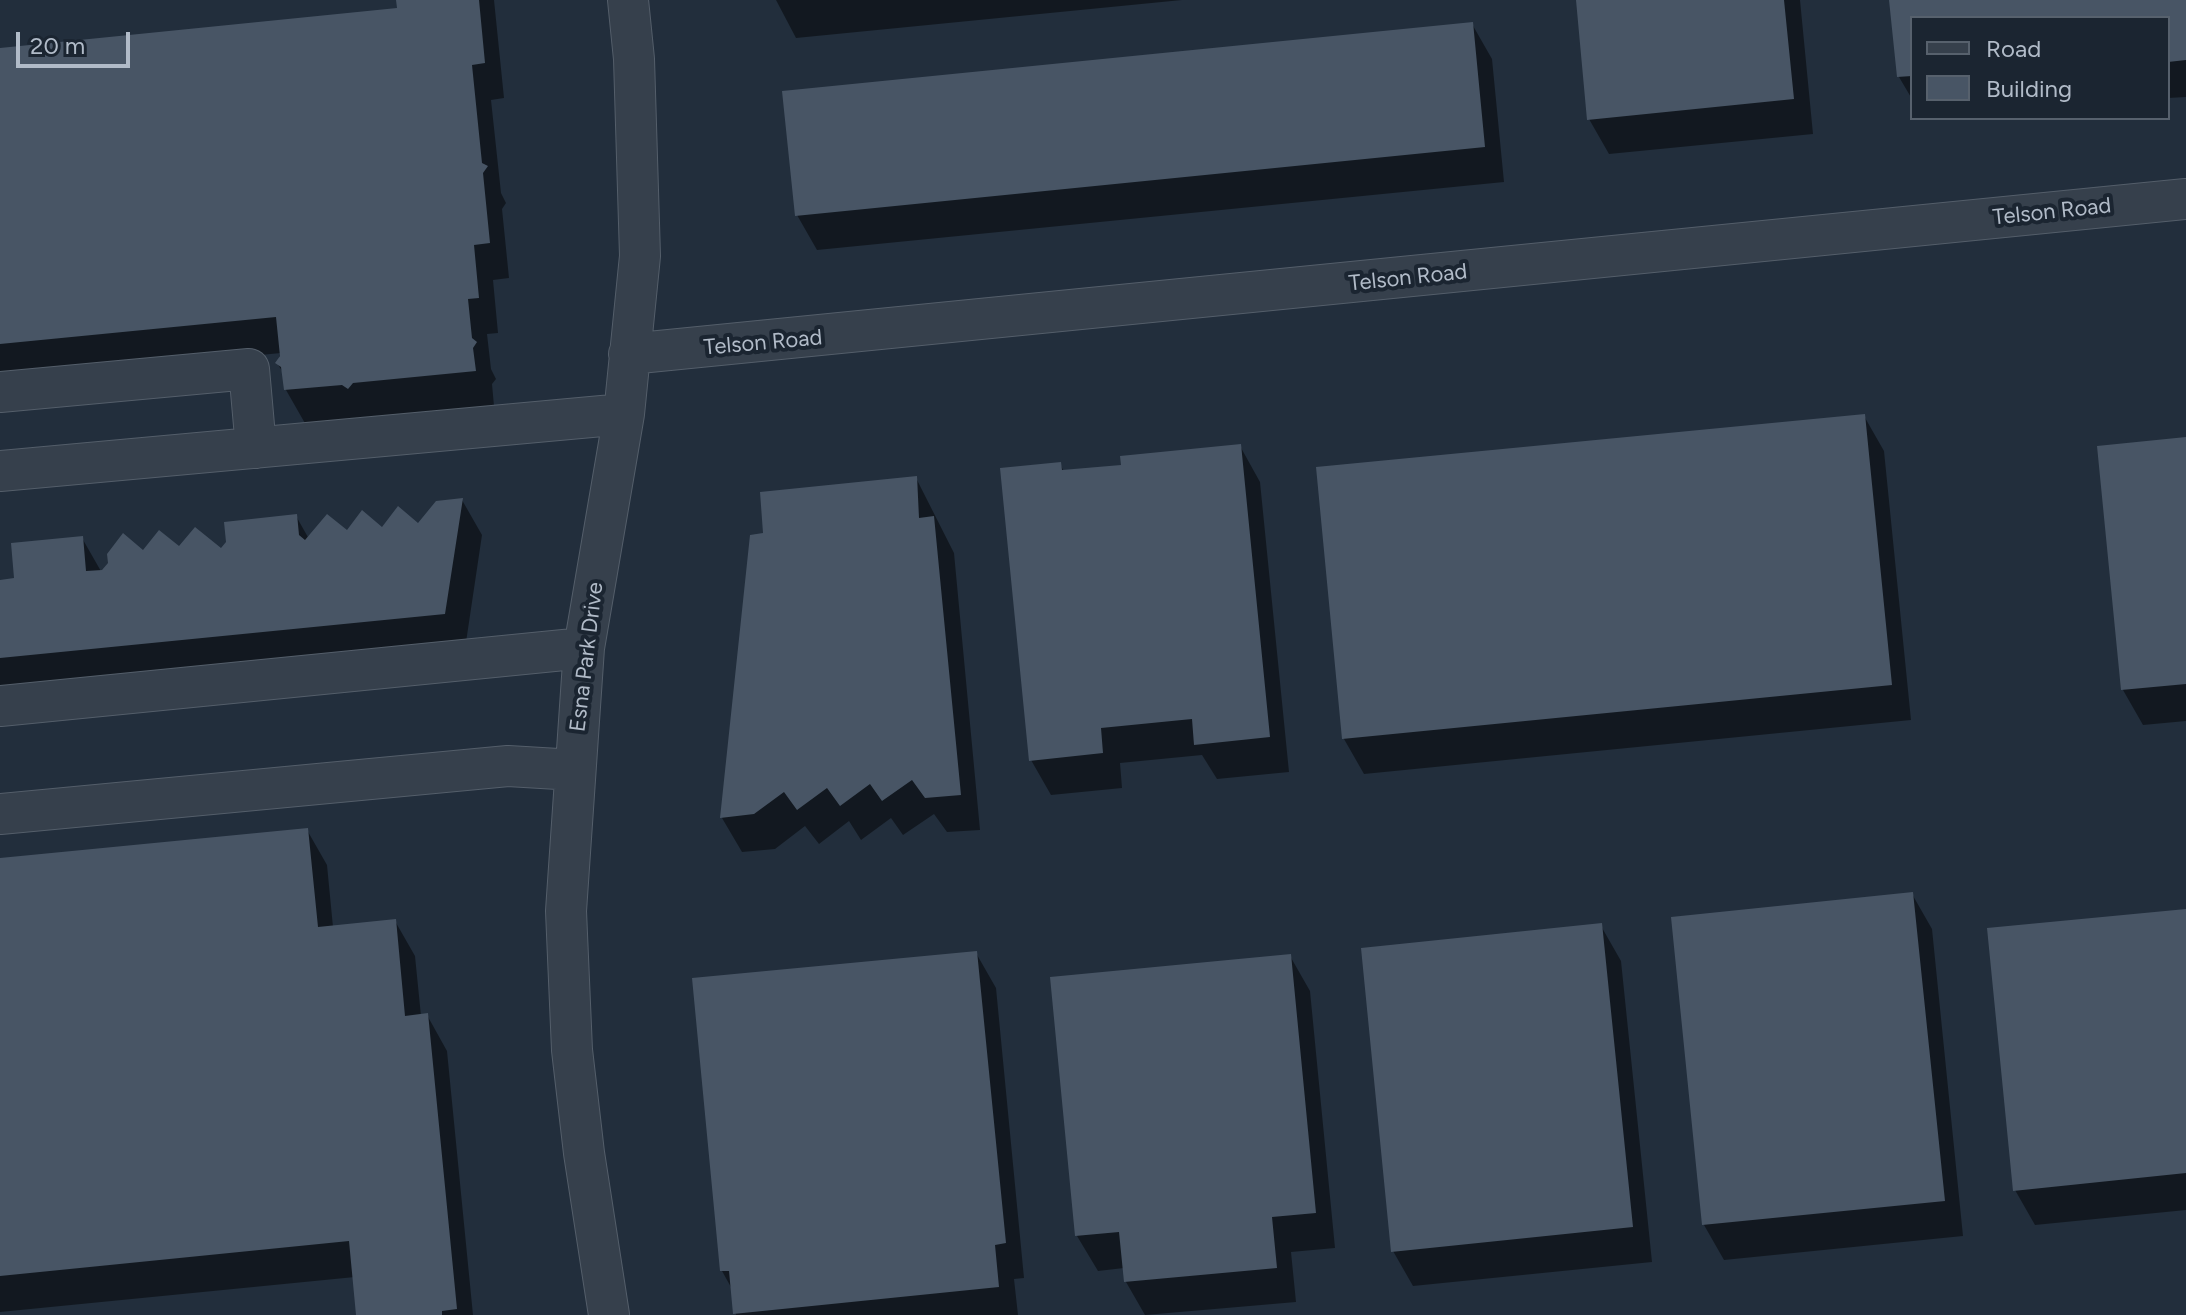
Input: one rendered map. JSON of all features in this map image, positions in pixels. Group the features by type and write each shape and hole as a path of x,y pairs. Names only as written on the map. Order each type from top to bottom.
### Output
{"street":[{"name":"Esna Park Drive","path":"609,1315 572,1050 566,911 584,648 624,414 640,256 634,59 628,0"},
{"name":"Telson Road","path":"629,354 2186,199"},
{"path":"0,392 249,369 256,448"},
{"path":"0,471 624,414"},
{"path":"0,706 584,648"},
{"path":"0,814 508,766 575,770"}],"building":[{"path":"396,0 479,0 485,63 472,65 482,163 488,166 483,173 490,243 474,245 479,298 468,299 472,338 477,342 473,348 476,371 353,383 348,389 342,385 284,390 281,367 275,363 280,356 276,317 0,344 0,48 397,8"},
{"path":"1576,0 1784,0 1794,99 1587,120"},
{"path":"1889,0 2186,0 2186,60 2170,62 2170,16 1910,16 1910,76 1897,77"},
{"path":"1473,22 1485,147 795,216 782,91"},
{"path":"1865,414 1892,685 1342,739 1316,467"},
{"path":"2186,437 2186,684 2121,690 2097,446"},
{"path":"1241,444 1270,737 1194,745 1192,719 1101,728 1103,753 1029,761 1000,468 1061,462 1062,470 1121,465 1120,456"},
{"path":"917,476 919,518 934,516 961,795 925,798 912,780 882,801 870,784 840,806 827,788 797,810 784,792 754,814 720,818 750,535 763,533 760,492"},
{"path":"463,498 445,614 0,658 0,580 14,578 11,543 83,536 86,571 102,570 108,563 107,554 123,533 143,550 159,530 179,546 195,527 221,548 226,542 224,522 297,514 299,535 305,540 327,514 347,530 362,510 382,527 398,506 418,523 436,501"},
{"path":"308,828 318,927 396,919 405,1016 428,1013 457,1309 442,1311 442,1315 356,1315 349,1241 0,1276 0,858"},
{"path":"1913,892 1945,1201 1702,1225 1671,917"},
{"path":"2186,909 2186,1173 2013,1191 1987,928"},
{"path":"1602,923 1633,1227 1391,1252 1361,948"},
{"path":"977,951 1006,1243 995,1245 999,1287 733,1314 729,1271 720,1271 692,978"},
{"path":"1291,954 1316,1213 1272,1217 1277,1268 1124,1282 1119,1232 1075,1236 1050,977"}]}
